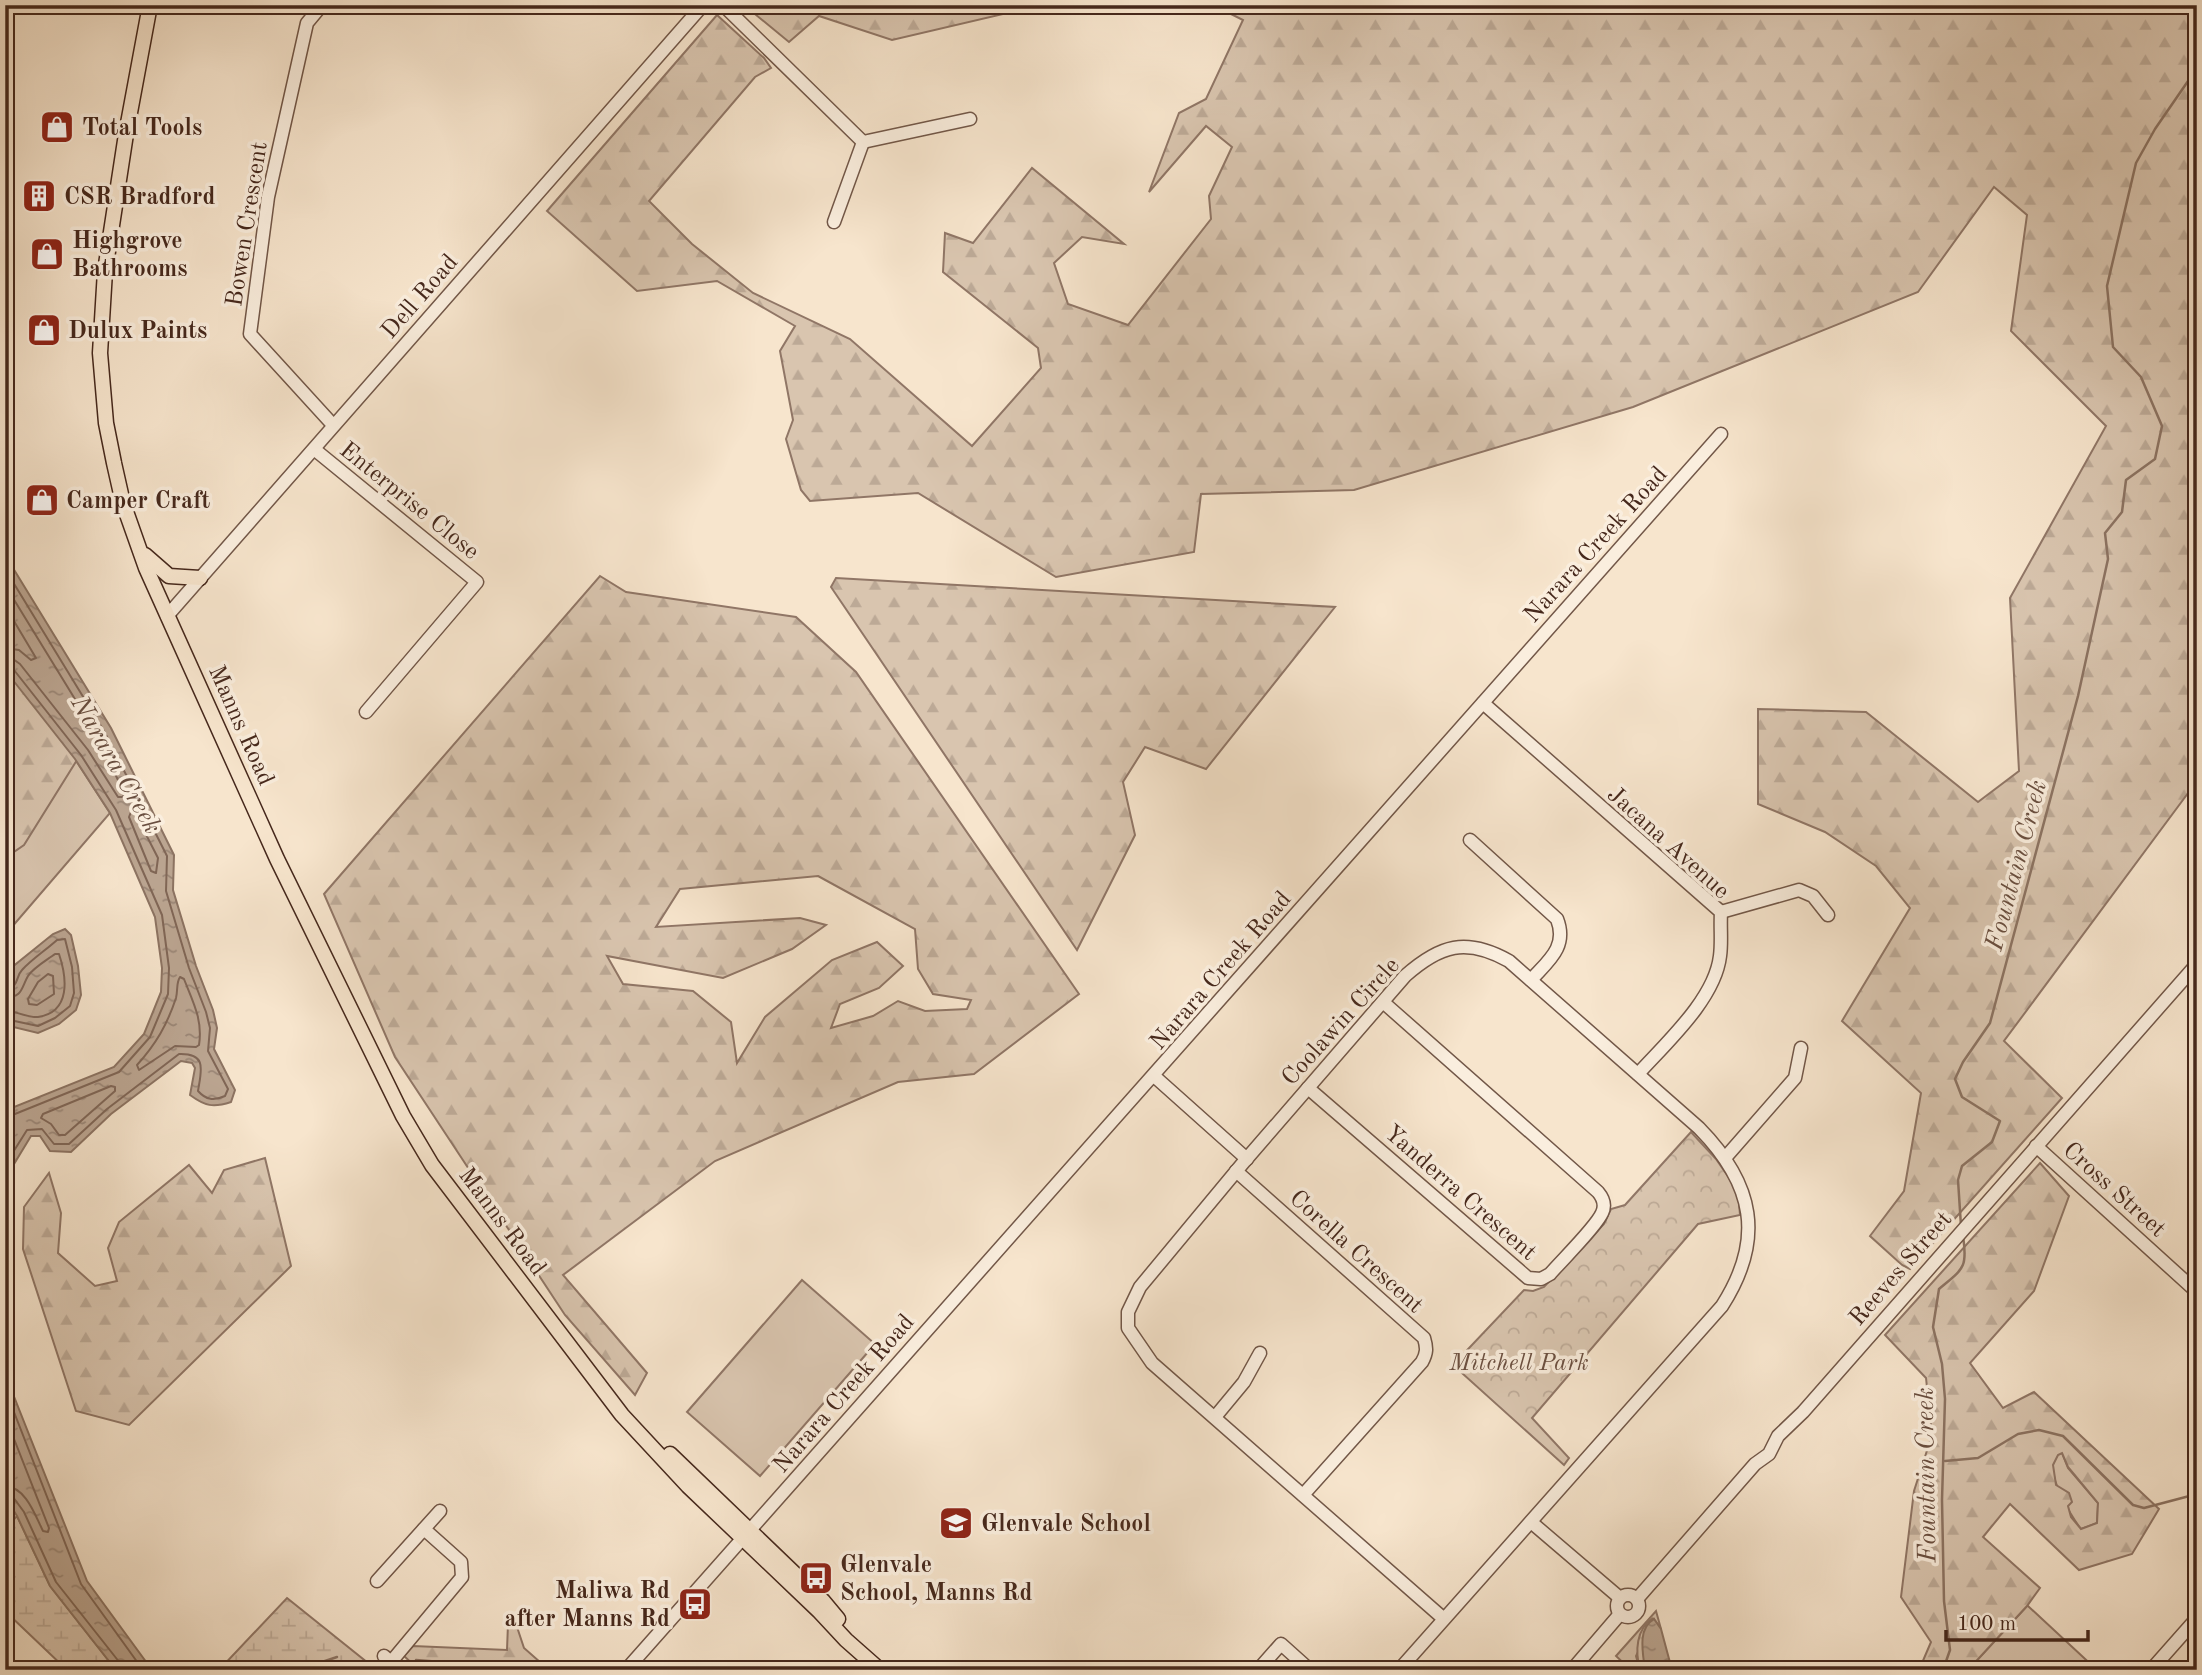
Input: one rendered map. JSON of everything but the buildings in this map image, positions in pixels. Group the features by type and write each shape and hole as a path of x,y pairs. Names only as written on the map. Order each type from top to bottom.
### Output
{"main road":[{"name":"Manns Road","path":"150,5 105,271 100,353 106,423 123,503 167,616 277,859 403,1116 432,1165 599,1385 628,1409 746,1536 823,1601 881,1670"},
{"path":"139,548 156,567 169,576 200,578"}],"street":[{"name":"Bowen Crescent","path":"322,5 307,23 268,197 250,334 333,425"},
{"name":"Dell Road","path":"167,616 703,5"},
{"path":"723,5 863,142"},
{"path":"863,142 970,119"},
{"path":"834,222 863,142"},
{"name":"Narara Creek Road","path":"626,1670 1721,434"},
{"name":"Enterprise Close","path":"314,449 477,582 366,712"},
{"name":"Jacana Avenue","path":"1483,703 1721,912 1720,957 1712,983 1688,1018 1638,1074"},
{"path":"1470,840 1557,919 1561,942 1531,980"},
{"path":"1721,912 1799,890 1813,896 1828,915"},
{"name":"Coolawin Circle","path":"1399,1670 1722,1306 1737,1284 1749,1233 1748,1211 1742,1191 1725,1158 1699,1128 1508,961 1496,954 1468,946 1451,947 1436,953 1405,976 1236,1171 1140,1287 1128,1312 1128,1328 1152,1363 1444,1619"},
{"name":"Reeves Street","path":"1637,1599 1755,1464 1769,1454 1778,1437 1803,1412 2197,964"},
{"name":"Yanderra Crescent","path":"1308,1088 1528,1278 1541,1279 1550,1274 1598,1219 1604,1206 1603,1198 1598,1192 1383,1002"},
{"path":"1725,1158 1795,1078 1801,1048"},
{"path":"1154,1076 1247,1159"},
{"name":"Cross Street","path":"2036,1146 2197,1292"},
{"name":"Corella Crescent","path":"1236,1171 1424,1338 1426,1345 1422,1362 1303,1495"},
{"path":"1215,1417 1244,1382 1259,1353"},
{"path":"377,1581 440,1511"},
{"path":"1531,1522 1620,1598"},
{"path":"391,1662 462,1577 461,1562 424,1529"},
{"path":"1630,1595 1637,1599 1639,1606 1634,1616 1620,1614 1617,1605 1620,1598 1630,1595"},
{"path":"1572,1670 1620,1614"},
{"path":"2151,1670 2197,1618"},
{"path":"1258,1670 1281,1644 1310,1670"}],"green space":[{"path":"744,5 1041,5 892,40 819,16 789,42"},
{"path":"1213,5 2197,5 2197,781 2004,1041 2062,1098 1910,1269 1870,1236 1904,1191 1921,1093 1842,1021 1910,908 1876,866 1825,832 1758,804 1758,709 1866,712 1978,802 2019,771 2010,598 2106,426 2011,331 2027,215 1994,187 1918,292 1633,407 1354,490 1201,494 1194,552 1056,577 918,493 810,501 801,490 786,439 793,420 780,351 795,326 717,281 637,291 547,211 717,15 764,58 771,68 755,77 649,201 692,244 753,293 850,339 972,446 1041,368 1038,348 943,272 945,233 973,243 1032,168 1124,244 1082,237 1054,263 1068,304 1128,325 1211,219 1209,196 1232,147 1206,126 1149,192 1179,113 1206,99 1243,20"},
{"path":"600,576 626,592 796,617 856,672 1079,994 974,1074 898,1082 715,1161 563,1275 647,1373 635,1395 565,1315 395,1057 324,894","holes":["818,876 915,929 918,969 933,994 971,1000 967,1009 925,1011 898,1001 873,1016 831,1028 840,1004 879,988 903,966 877,942 832,960 765,1017 737,1063 731,1022 693,991 623,984 607,956 723,978 792,949 826,925 800,918 656,927 680,889"]},
{"path":"836,578 1335,607 1206,769 1145,747 1123,782 1135,835 1077,950 831,587"},
{"path":"5,663 77,760 24,845 5,858"},
{"path":"5,670 75,759 110,813 5,935"},
{"name":"Mitchell Park","path":"1691,1132 1716,1159 1738,1191 1740,1215 1698,1224 1532,1418 1569,1458 1564,1465 1453,1365 1524,1290 1533,1291 1544,1287 1604,1224 1611,1209 1625,1205"},
{"path":"265,1158 291,1266 129,1425 76,1411 23,1249 24,1207 49,1173 61,1213 58,1253 95,1286 117,1281 108,1248 119,1222 189,1165 212,1193 224,1170"},
{"path":"2040,1163 2069,1196 2034,1291 1970,1363 2003,1408 2034,1392 2159,1509 2132,1554 2079,1570 2010,1504 1983,1537 2040,1588 2027,1606 1968,1670 1919,1670 1931,1642 1901,1597 1914,1491 1932,1435 1926,1378 1885,1335","holes":["2062,1453 2068,1467 2098,1503 2097,1523 2081,1529 2071,1517 2068,1506 2072,1502 2069,1493 2056,1485 2053,1465 2058,1455"]},
{"path":"802,1280 875,1344 760,1476 687,1412"},
{"path":"2062,1453 2068,1468 2098,1503 2097,1523 2081,1529 2067,1508 2053,1472 2053,1464 2058,1454"},
{"path":"17,1516 50,1586 116,1670 67,1670 5,1611 5,1529"},
{"path":"287,1598 373,1667 371,1670 219,1670"},
{"path":"2028,1606 2097,1670 1968,1670"},
{"path":"1656,1611 1661,1629 1654,1619 1636,1656 1640,1670 1631,1670 1616,1656"},
{"path":"1653,1618 1646,1635 1645,1670 1640,1670 1638,1641 1643,1628"},
{"path":"515,1621 524,1648 549,1670 419,1670 404,1656 413,1646 507,1650 508,1624"}],"water":[{"name":"Narara Creek","path":"5,555 111,728 174,855 173,890 196,966 213,1010 217,1028 214,1049 235,1090 231,1102 209,1105 200,1102 190,1095 195,1068 192,1063 181,1061 111,1114 71,1152 50,1151 40,1136 31,1136 5,1179 5,1117 9,1109 114,1067 144,1034 161,992 162,968 155,917 110,813 75,759 5,670"},
{"path":"65,929 71,935 78,966 81,995 76,1010 59,1024 38,1033 5,1025 5,985 12,977 11,968 53,934"},
{"path":"5,1352 13,1394 87,1581 152,1670 116,1670 50,1586 17,1516 5,1497"},
{"path":"1654,1619 1661,1629 1672,1670 1645,1670 1643,1635"}],"waterway":[{"name":"Fountain Creek","path":"1961,1226 1958,1180 1962,1166 1992,1142 2000,1121 1962,1097 1955,1079 1963,1062 1990,1023 2078,696 2108,559 2105,533 2122,512 2126,480 2155,459 2162,426 2141,377 2113,347 2107,286 2136,163 2155,129 2197,68"},
{"name":"Fountain Creek","path":"1943,1670 1950,1650 1944,1601 1942,1500 1945,1399 1942,1364 1933,1327 1939,1289 1958,1272 1964,1262 1963,1236"},
{"path":"1945,1461 1978,1458 2018,1434 2039,1430 2063,1436 2133,1505 2144,1508 2197,1494"},
{"path":"298,1670 337,1657"},
{"path":"416,1660 504,1667 509,1670"}],"place":[{"name":"Total Tools","path":"57,127"},
{"name":"CSR Bradford","path":"39,196"},
{"name":"Highgrove Bathrooms","path":"47,254"},
{"name":"Dulux Paints","path":"44,330"},
{"name":"Camper Craft","path":"42,500"},
{"name":"Glenvale School","path":"956,1523"},
{"name":"Glenvale School, Manns Rd","path":"816,1578"},
{"name":"Maliwa Rd after Manns Rd","path":"695,1604"}]}
